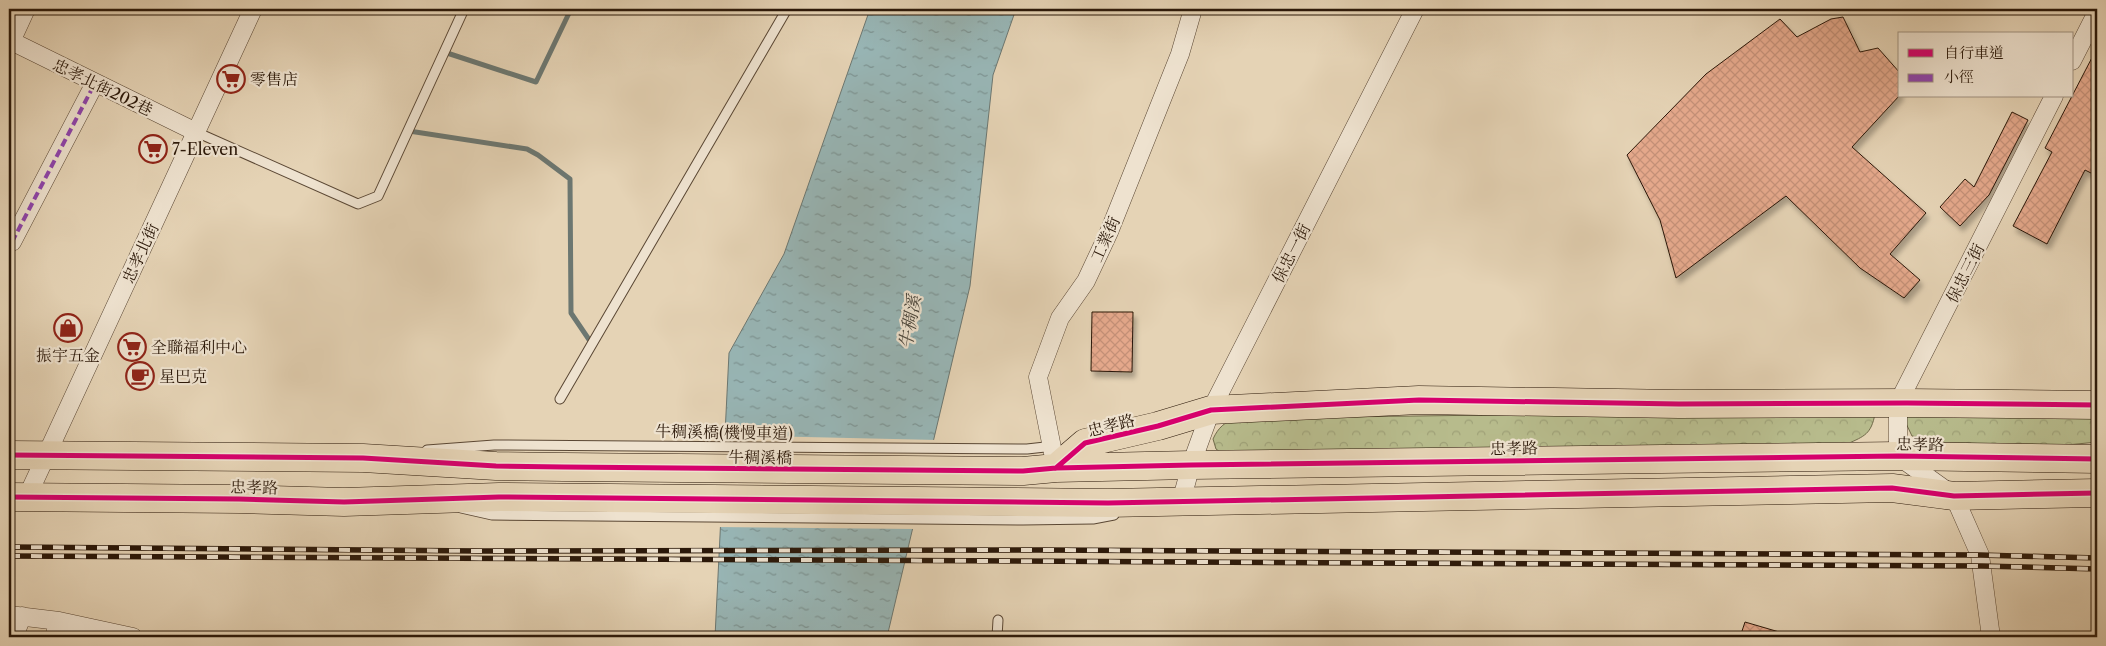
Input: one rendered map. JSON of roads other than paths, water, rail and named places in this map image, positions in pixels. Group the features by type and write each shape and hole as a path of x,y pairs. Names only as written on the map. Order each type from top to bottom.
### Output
{"main road":[{"name":"忠孝路","path":"1065,449 1158,426 1211,410 1418,400 1679,404 1898,403 2097,405"},
{"name":"忠孝路","path":"1065,449 1191,465 1898,456 2097,459"},
{"name":"牛稠溪橋","path":"495,455 1025,460 1065,449"},
{"name":"忠孝路","path":"9,455 363,458 495,455"},
{"path":"1180,502 1892,488 1954,496 2097,493"},
{"name":"忠孝路","path":"18,497 344,502 440,499 495,506 1023,511 1108,503 1180,502"}],"street":[{"path":"10,42 26,9"},
{"name":"忠孝北街","path":"18,497 46,456 253,9"},
{"name":"工業街","path":"1065,449 1038,376 1060,318 1086,281 1109,232 1180,54 1193,9"},
{"name":"保忠一街","path":"1180,502 1211,410 1414,9"},
{"path":"2074,57 2097,12"},
{"name":"忠孝北街202巷","path":"10,42 196,132"},
{"path":"12,242 95,82"},
{"name":"保忠三街","path":"1898,456 1898,403 2053,98"},
{"path":"1898,456 1954,496 1980,555 1991,637"},
{"path":"14,637 16,615 56,629 133,637"}],"lane":[{"path":"196,132 358,204 378,196 464,9"},
{"path":"560,399 787,9"},
{"path":"997,637 998,620"}],"water":[{"name":"牛稠溪","path":"870,9 1016,9 993,75 970,286 887,637 715,637 729,353 784,254"}],"waterway":[{"path":"444,52 536,82 571,9"},
{"path":"409,131 527,149 570,179 571,313 592,344"}],"railway":[{"path":"9,547 479,551 1042,550 1980,555 2097,558"},
{"path":"9,556 1982,566 2097,569"}],"place":[{"name":"零售店","path":"231,79"},
{"name":"7-Eleven","path":"153,149"},
{"name":"振宇五金","path":"68,328"},
{"name":"全聯福利中心","path":"132,347"},
{"name":"星巴克","path":"140,376"}]}
